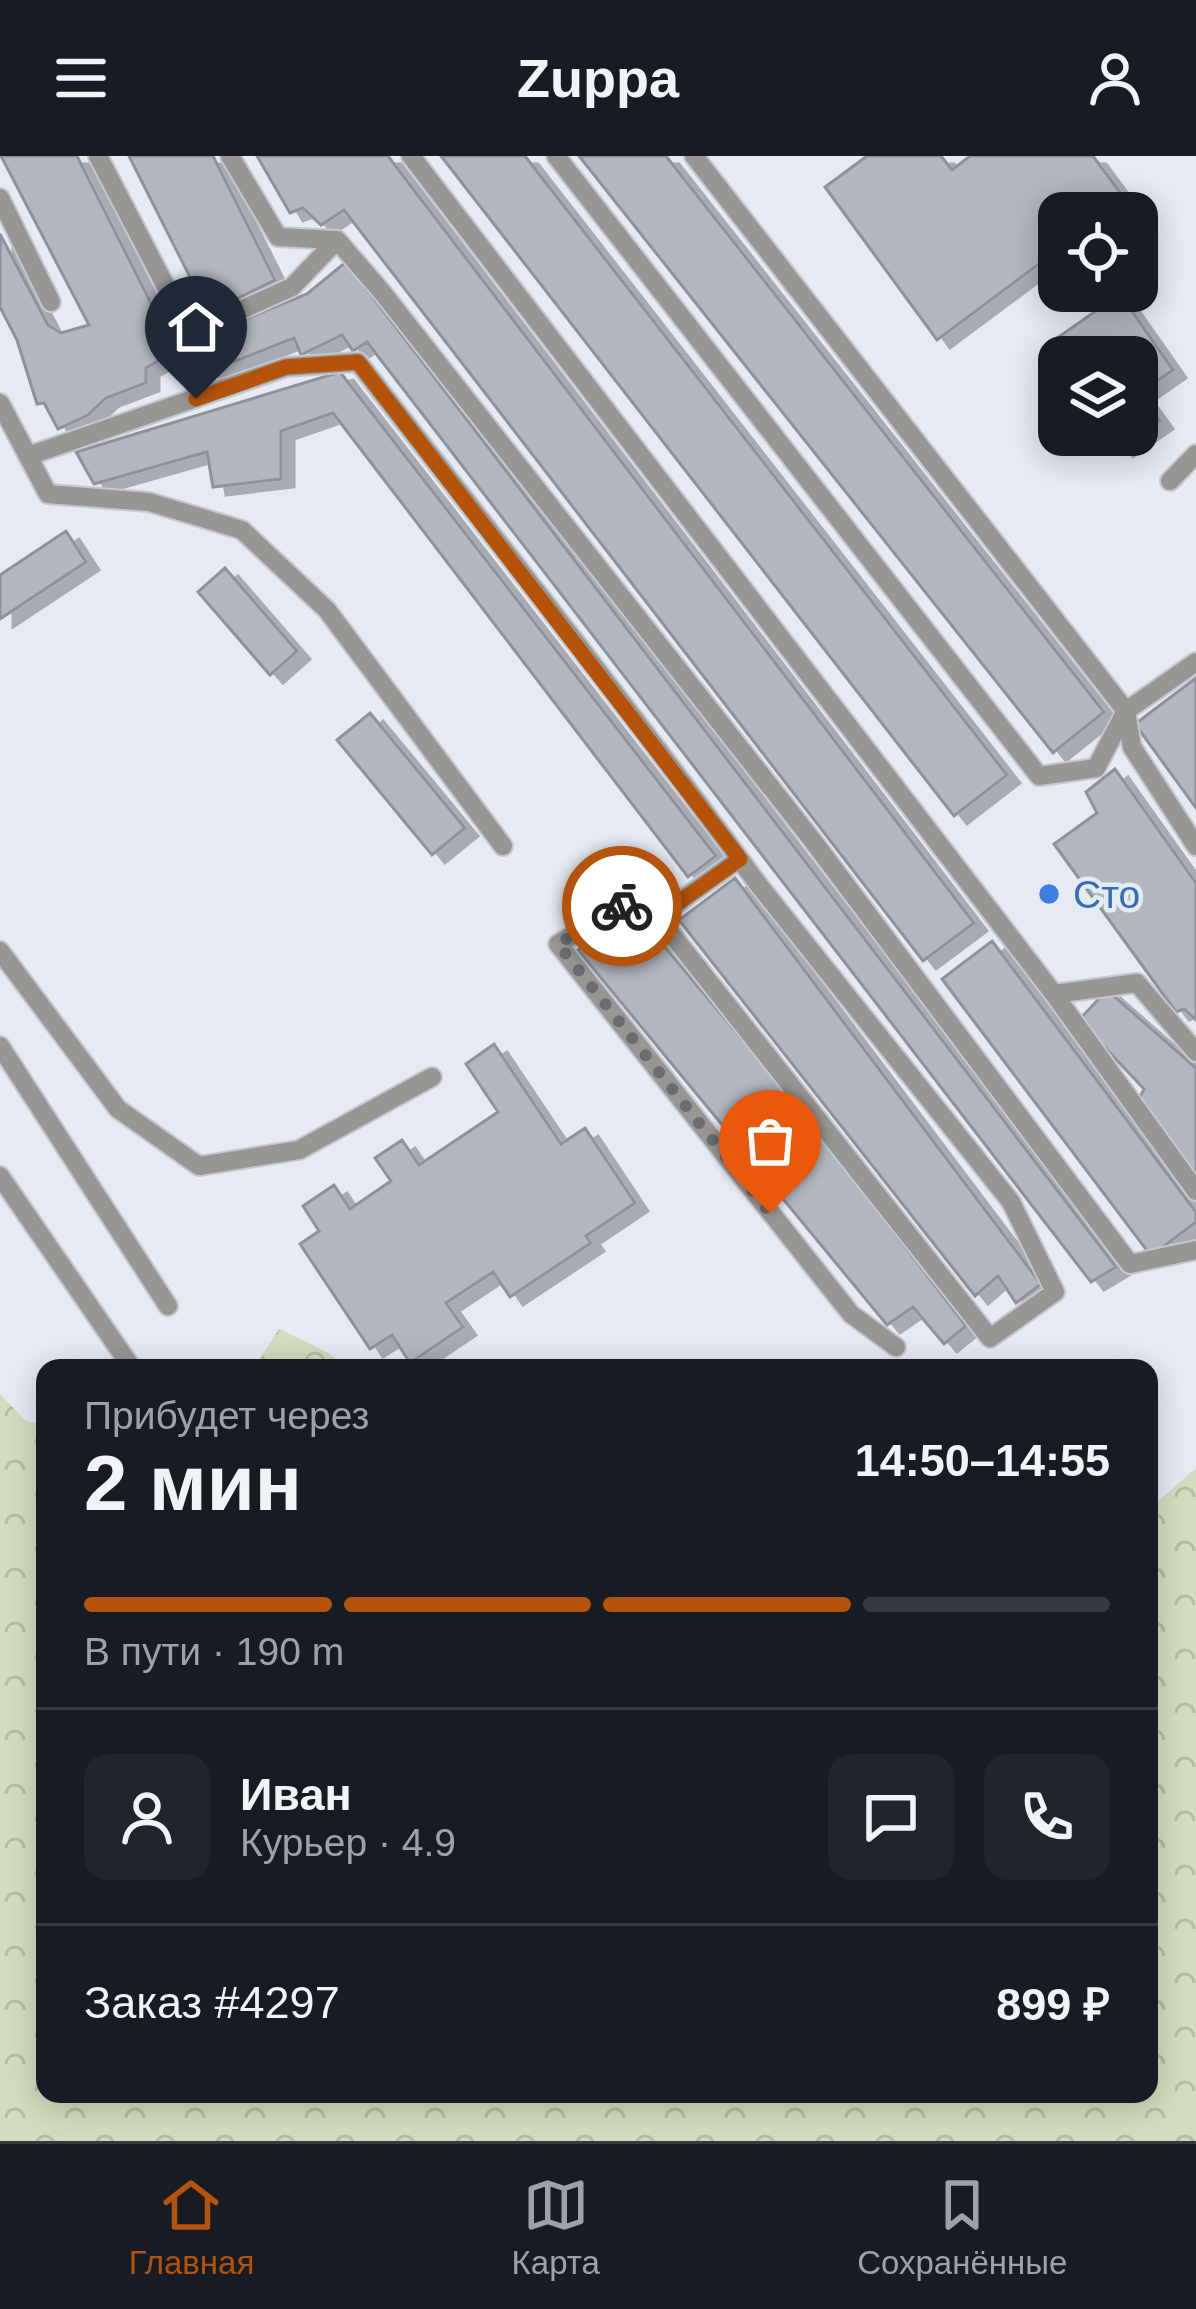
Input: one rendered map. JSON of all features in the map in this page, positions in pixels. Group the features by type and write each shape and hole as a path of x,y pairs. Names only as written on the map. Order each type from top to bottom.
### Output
{"lane":[{"path":"98,156 190,333 292,287 337,240"},
{"path":"230,156 278,237 337,240 813,842 1130,1264 1196,1250"},
{"path":"411,156 1054,994 1196,1191"},
{"path":"556,156 1039,776 1096,767 1126,711 1196,662"},
{"path":"694,156 1126,711 1132,747 1195,841"},
{"path":"0,198 51,302"},
{"path":"28,456 286,367 358,362 1011,1202 1055,1292 990,1338 640,895 558,944 851,1314 896,1347"},
{"path":"0,403 48,494 149,502 242,530 327,610 503,846"},
{"path":"1170,482 1196,454"},
{"path":"658,917 740,859"},
{"path":"0,951 118,1109 200,1166 299,1150 432,1077"},
{"path":"1054,994 1137,982 1196,1052"},
{"path":"0,1046 168,1306"},
{"path":"0,1175 126,1359"}],"green space":[{"path":"279,1329 336,1359 260,1359"},
{"path":"0,1394 26,1421 36,1424 36,2103 1158,2103 1158,1501 1196,1468 1196,2141 0,2141"}],"building":[{"path":"1,156 77,156 175,351 146,368 146,383 106,398 88,415 58,429 44,403 37,404 17,340 0,307 0,234 48,325 61,333 89,325"},
{"path":"129,156 213,156 275,280 208,313"},
{"path":"257,156 388,156 974,923 923,961 344,210 321,225 303,208 290,213"},
{"path":"441,156 525,156 1007,775 954,816"},
{"path":"579,156 666,156 1104,712 1053,753"},
{"path":"867,156 941,156 952,170 970,156 1093,156 1120,192 1038,192 1038,265 937,340 825,187"},
{"path":"346,262 1116,1267 1091,1282 367,342 353,351 342,335 301,355 294,338 208,372 193,340 307,294"},
{"path":"1094,312 1133,312 1149,336 1060,336"},
{"path":"1158,348 1173,370 1158,380"},
{"path":"340,372 716,856 688,877 333,413 281,431 281,479 213,487 207,452 94,484 76,452"},
{"path":"66,531 86,562 0,619 0,575"},
{"path":"225,568 297,651 270,675 198,592"},
{"path":"1196,678 1196,808 1135,724"},
{"path":"370,713 465,828 432,855 337,740"},
{"path":"1115,769 1196,883 1196,1020 1184,1009 1176,1012 1054,844 1097,813 1086,792"},
{"path":"735,878 1041,1284 1016,1303 998,1276 975,1296 679,920"},
{"path":"637,914 789,1095 966,1326 944,1344 913,1307 887,1325 578,950"},
{"path":"992,941 1196,1212 1196,1222 1151,1256 942,979"},
{"path":"1107,990 1196,1068 1196,1177 1137,1103 1144,1089 1079,1020"},
{"path":"494,1044 561,1144 585,1128 635,1203 586,1236 591,1243 510,1297 493,1272 446,1303 463,1327 416,1359 407,1359 392,1335 370,1349 300,1244 319,1231 303,1206 334,1185 350,1209 391,1181 375,1158 402,1140 419,1165 498,1112 466,1064"}],"way so far":[{"path":"622,906 558,944 770,1213"}],"place":[{"name":"Сто","path":"1049,894"}],"route":[{"path":"196,399 286,367 358,362 740,859 658,917 640,895 622,906"}]}
